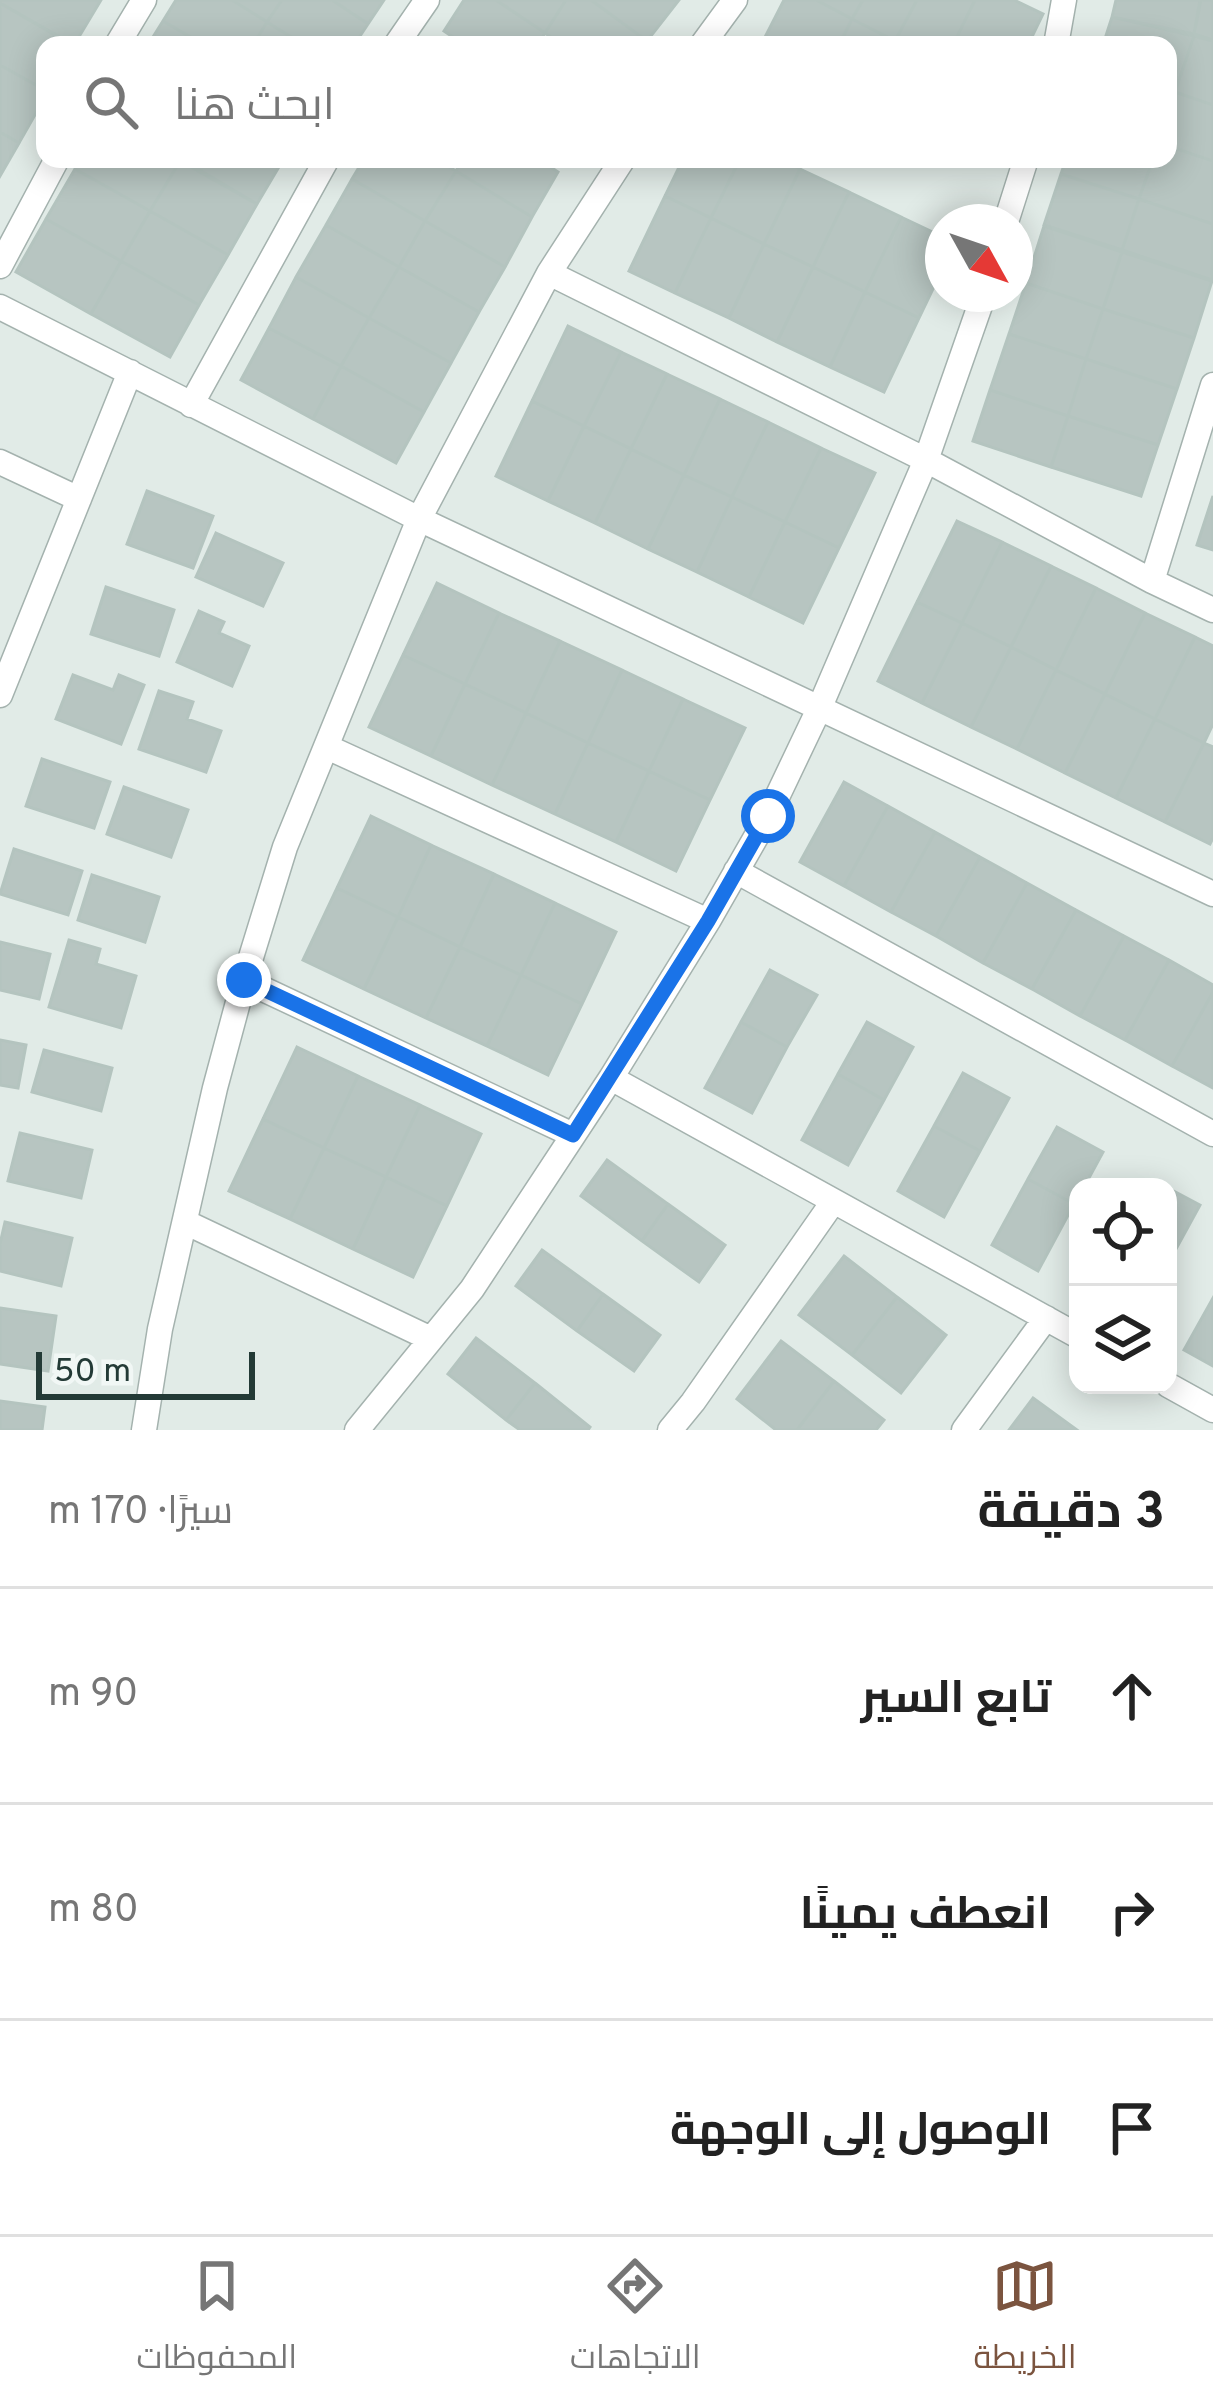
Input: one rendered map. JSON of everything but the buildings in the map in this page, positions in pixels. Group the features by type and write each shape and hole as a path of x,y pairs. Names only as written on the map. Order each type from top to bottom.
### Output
{"street":[{"path":"122,36 144,0"},
{"path":"402,36 427,0"},
{"path":"709,36 735,0"},
{"path":"1058,36 1064,0"},
{"path":"0,266 52,168"},
{"path":"191,405 322,168"},
{"path":"144,1430 184,1222 244,980 285,847 418,518 549,273 617,168"},
{"path":"1012,204 1023,168"},
{"path":"549,273 926,460 1213,610"},
{"path":"0,307 418,518 1213,894"},
{"path":"357,1430 472,1289 611,1078 768,816 926,460 978,312"},
{"path":"0,695 130,372"},
{"path":"1152,580 1213,385"},
{"path":"0,463 79,500"},
{"path":"327,747 708,921"},
{"path":"736,872 1213,1134"},
{"path":"244,980 573,1135"},
{"path":"611,1078 1069,1331"},
{"path":"670,1430 833,1202"},
{"path":"184,1222 430,1340"},
{"path":"964,1430 1046,1318"},
{"path":"1177,1390 1213,1410"}],"route":[{"path":"244,980 573,1135 768,816"}]}
